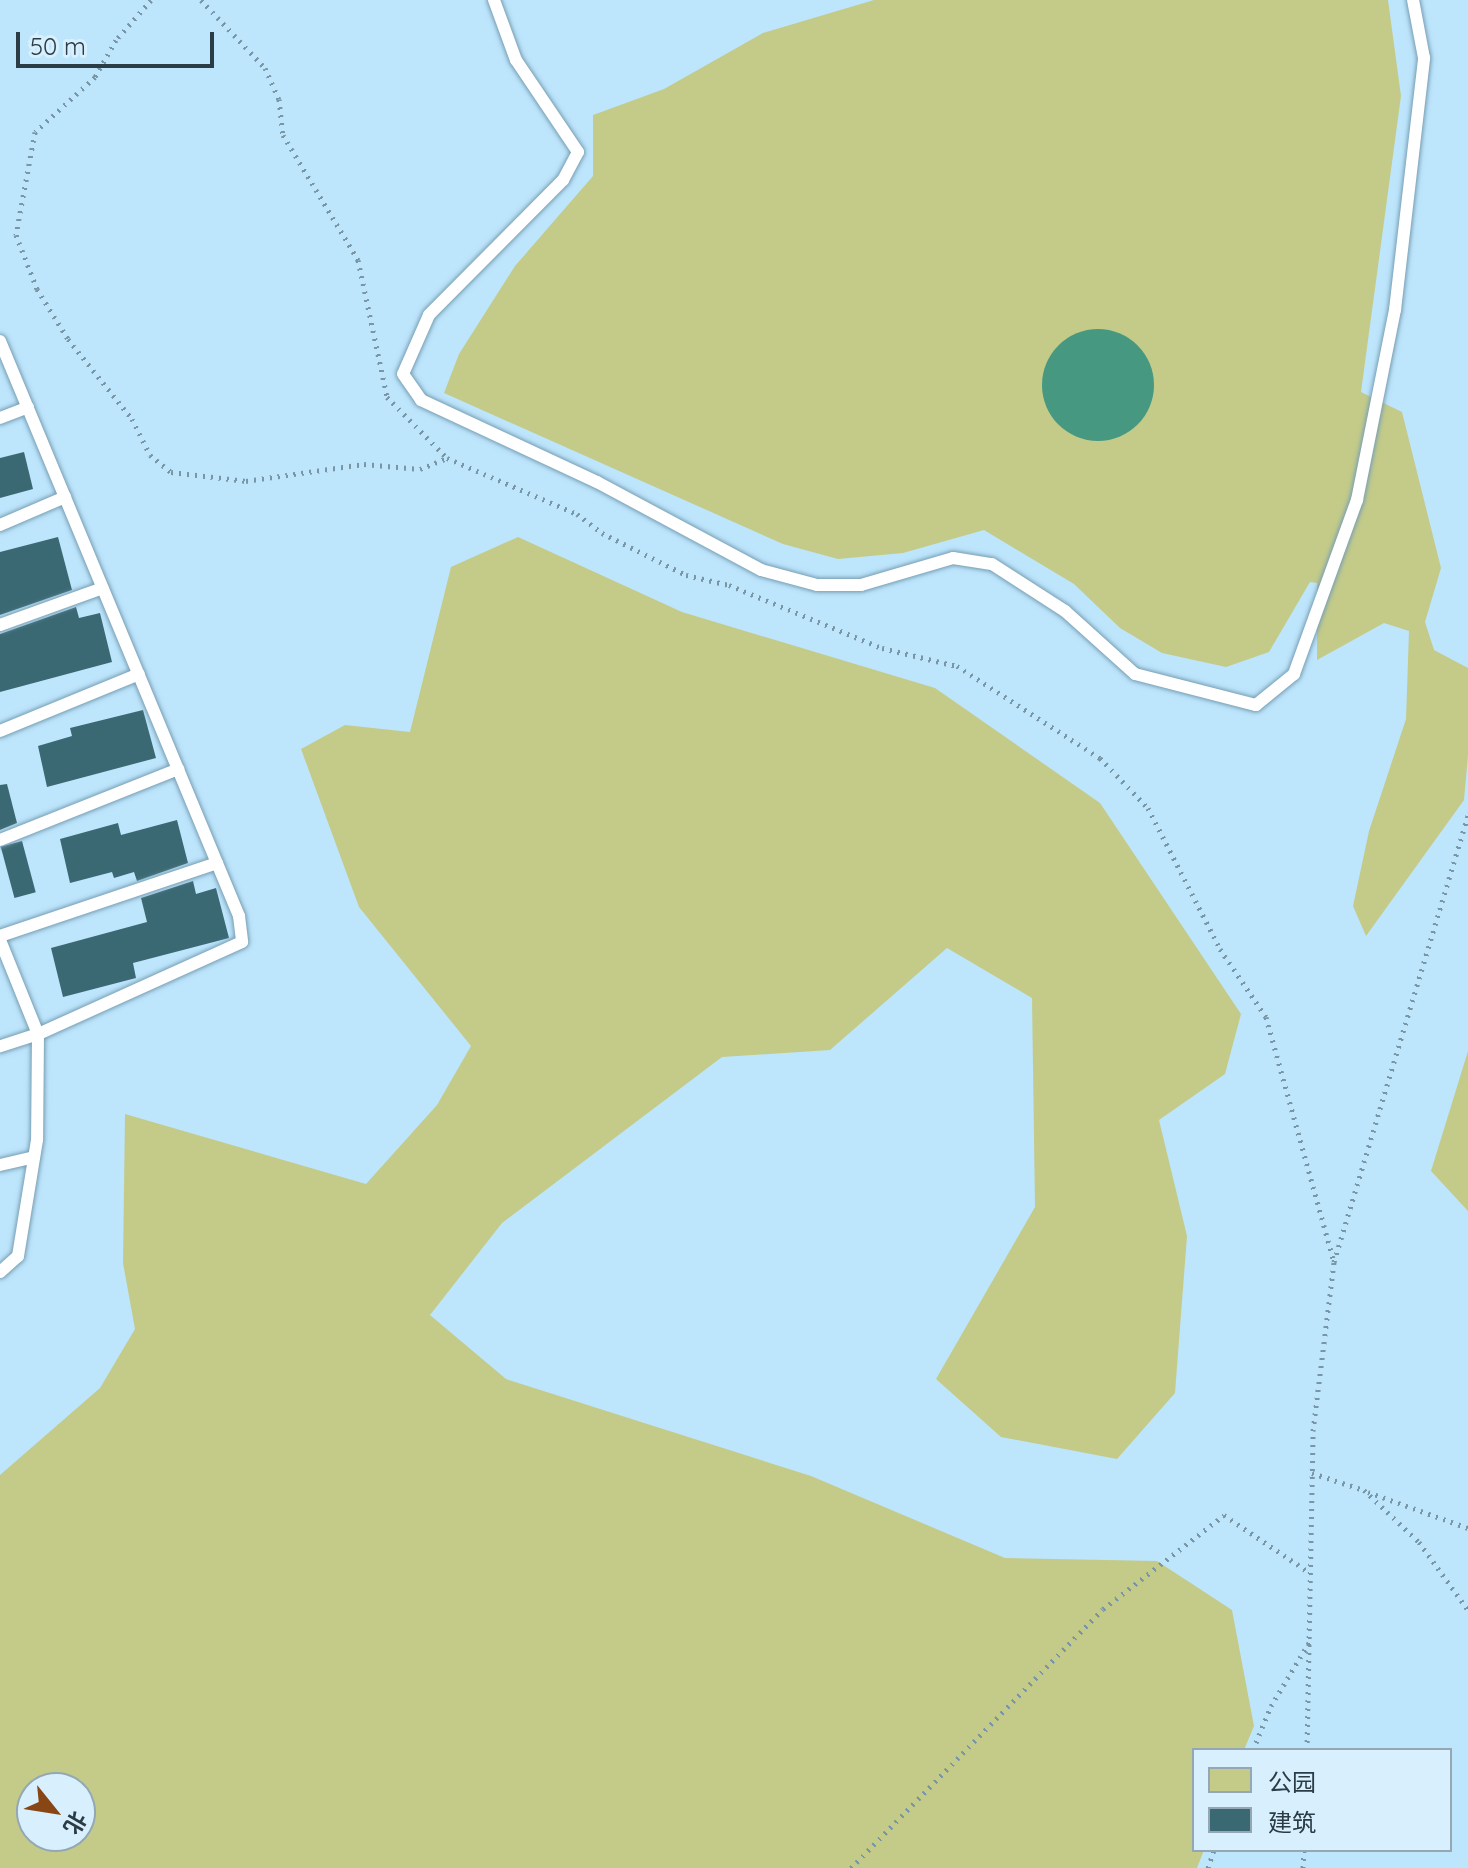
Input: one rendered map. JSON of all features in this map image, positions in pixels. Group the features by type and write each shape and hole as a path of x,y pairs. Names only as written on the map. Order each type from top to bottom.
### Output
{"lane":[{"path":"494,0 516,60 578,152 563,180 429,315 403,374 421,400 597,482 761,570 817,585 861,585 953,558 992,564 1065,611 1135,674 1256,705 1294,674 1357,500 1395,310 1424,58 1413,0"},
{"path":"0,341 239,916 242,942 38,1034 0,1046"},
{"path":"0,418 28,407"},
{"path":"0,525 65,497"},
{"path":"0,625 103,588"},
{"path":"0,731 139,674"},
{"path":"0,840 178,769"},
{"path":"0,1272 18,1256 34,1157 38,1034 0,938 217,863"},
{"path":"0,1165 34,1157"}],"path":[{"path":"151,0 116,40 95,77 35,132 24,172 16,235 37,289 68,339 132,419 150,455 171,472 246,481 364,464 420,469 447,458"},
{"path":"201,0 265,68 279,99 283,135 358,260 387,397 447,458 577,514 602,533 686,575 729,585 882,648 957,666 1100,758 1148,808 1220,949 1266,1017 1334,1262"},
{"path":"1307,1748 1312,1473 1334,1262 1468,815"},
{"path":"1312,1473 1468,1528"},
{"path":"1364,1490 1419,1542 1468,1610"},
{"path":"851,1868 1103,1609 1224,1515 1311,1573"},
{"path":"1254,1748 1271,1706 1311,1641"}],"green space":[{"path":"874,0 1388,0 1401,96 1361,392 1402,412 1441,568 1425,622 1434,650 1468,668 1468,755 1464,800 1366,936 1353,906 1369,831 1406,719 1409,631 1384,623 1317,660 1317,583 1310,582 1269,652 1226,667 1162,653 1120,628 1074,584 984,530 903,553 838,559 783,544 444,393 459,354 515,266 593,176 593,115 664,89 763,33"},
{"path":"518,537 682,612 935,688 1100,803 1241,1014 1225,1074 1159,1120 1187,1236 1175,1393 1117,1459 1001,1437 936,1379 1035,1207 1032,998 947,948 830,1050 722,1057 502,1223 430,1315 506,1379 811,1476 1005,1558 1157,1561 1232,1610 1254,1726 1245,1748 1192,1748 1192,1852 1203,1852 1197,1868 0,1868 0,1475 100,1388 135,1329 123,1263 125,1114 366,1184 437,1105 471,1046 359,907 301,749 345,725 410,732 451,567"},
{"path":"1468,1051 1468,1211 1431,1171"}],"shaded area":[{"path":"1098,329 1119,334 1137,346 1149,364 1154,385 1149,406 1137,424 1119,436 1098,441 1077,436 1059,424 1047,406 1042,385 1047,364 1059,346 1077,334"}],"building":[{"path":"24,452 33,489 0,498 0,458"},
{"path":"58,537 72,590 0,615 0,552"},
{"path":"76,607 79,618 100,613 112,662 0,692 0,634"},
{"path":"143,710 156,758 47,787 38,746 72,736 70,728"},
{"path":"7,784 17,823 0,830 0,785"},
{"path":"177,820 188,863 137,881 134,872 114,878 112,872 70,883 60,839 118,823 121,835"},
{"path":"22,841 36,892 14,898 1,847"},
{"path":"193,881 196,894 216,888 229,938 133,963 136,978 63,997 51,948 147,922 141,898"}]}
